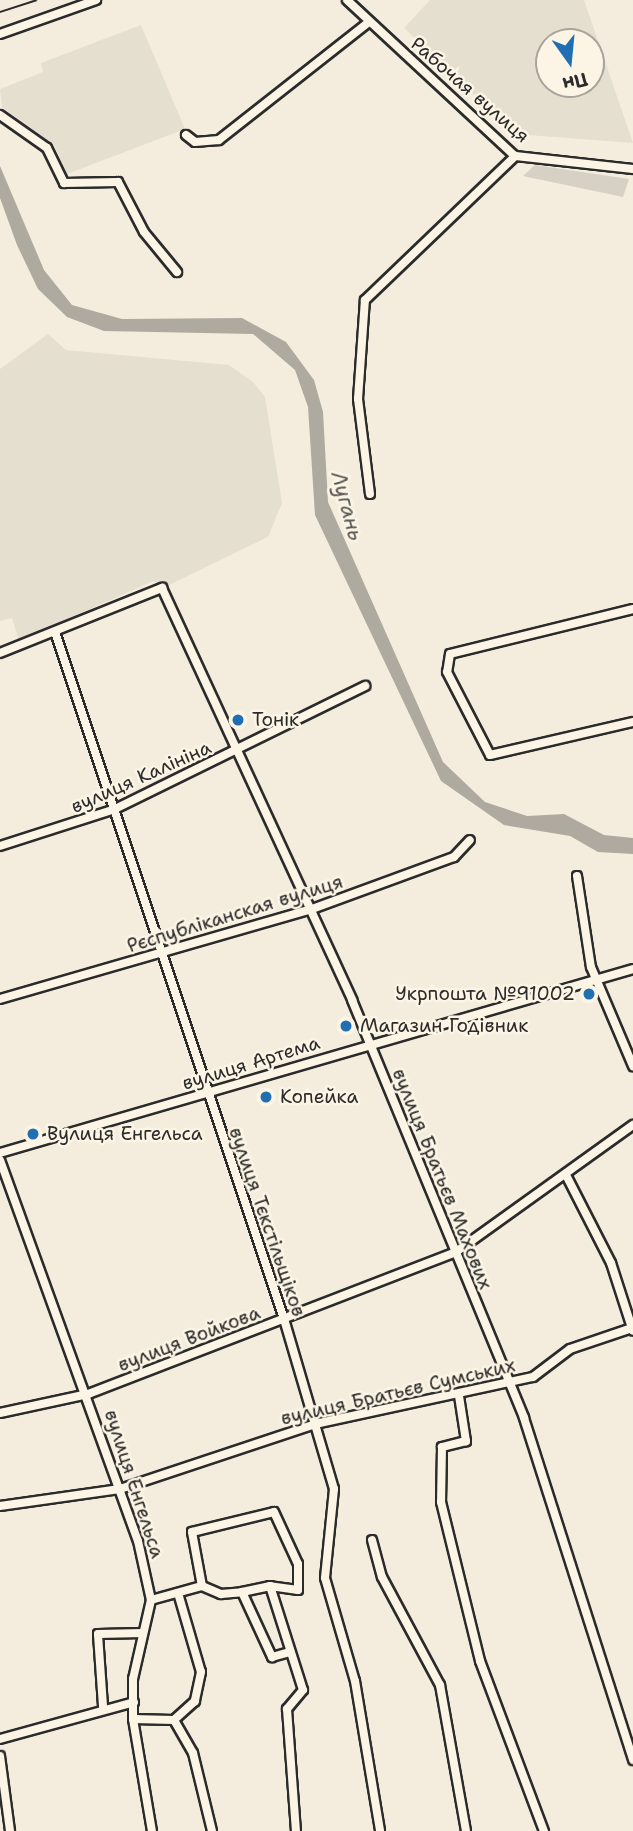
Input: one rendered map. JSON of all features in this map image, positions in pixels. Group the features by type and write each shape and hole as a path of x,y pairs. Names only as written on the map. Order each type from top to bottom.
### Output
{"street":[{"path":"0,34 96,0"},
{"name":"Рабочая вулиця","path":"347,0 515,156 633,169"},
{"path":"186,135 195,142 219,141 369,22"},
{"path":"0,115 47,148 64,183 118,182 144,232 177,272"},
{"path":"370,494 358,399 365,300 515,156"},
{"name":"вулиця Братьєв Махових","path":"56,635 162,587 312,909 456,1252 545,1478 633,1760"},
{"path":"633,609 450,654 447,672 490,755 633,722"},
{"path":"0,653 56,635"},
{"name":"вулиця Тєкстільщіков","path":"56,635 284,1319 334,1489 325,1578 355,1681 380,1831"},
{"name":"вулиця Калініна","path":"0,846 115,809 238,751 365,686"},
{"name":"Рєспубліканская вулиця","path":"0,999 312,909 454,857 470,840"},
{"path":"578,876 597,980 633,1066"},
{"name":"вулиця Артема","path":"0,1153 633,969"},
{"name":"вулиця Войкова","path":"0,1413 88,1394 456,1252 633,1125"},
{"name":"вулиця Енгельса","path":"0,1160 88,1394 120,1489 150,1600 143,1633 133,1719 152,1831"},
{"path":"566,1175 611,1264 632,1329"},
{"name":"вулиця Братьєв Сумських","path":"0,1506 120,1489 315,1424 459,1396 533,1377 570,1349 632,1329"},
{"path":"459,1396 466,1441 442,1447 441,1502 480,1661 544,1831"},
{"path":"150,1600 202,1586 221,1594 270,1586 298,1590 298,1564 274,1512 192,1532 202,1586"},
{"path":"372,1540 382,1577 440,1685 466,1831"},
{"path":"242,1592 272,1657 289,1652 293,1646 270,1586"},
{"path":"133,1719 174,1720 195,1701 201,1672 178,1593"},
{"path":"103,1706 98,1634 143,1633"},
{"path":"289,1652 303,1690 286,1715 296,1831"},
{"path":"0,1739 103,1706 134,1702"},
{"path":"174,1720 193,1753 212,1831"},
{"path":"0,1756 10,1831"}],"shaded area":[{"path":"430,0 584,0 594,28 535,28 535,98 605,98 605,61 633,143 515,134 404,28"},
{"path":"141,25 185,129 67,174 54,145 2,107 0,89 43,72 41,63"},
{"path":"535,165 629,179 623,197 523,176"},
{"path":"0,166 44,270 72,305 122,319 242,318 286,342 314,380 323,412 328,502 443,762 485,802 527,816 564,814 604,835 633,838 633,854 598,852 570,836 504,825 441,781 315,515 308,407 295,370 253,334 104,331 67,317 38,289 17,245 0,198"},
{"path":"48,334 66,350 229,365 253,382 265,397 282,503 268,537 167,586 153,581 19,641 12,618 0,621 0,369"}],"railway":[{"path":"0,12 36,0"}],"place":[{"name":"Тонік","path":"238,720"},
{"name":"Укрпошта №91002","path":"589,994"},
{"name":"Магазин Годівник","path":"346,1026"},
{"name":"Копейка","path":"266,1097"},
{"name":"Вулиця Енгельса","path":"33,1134"}],"water label":[{"name":"Лугань","path":"347,506"}]}
